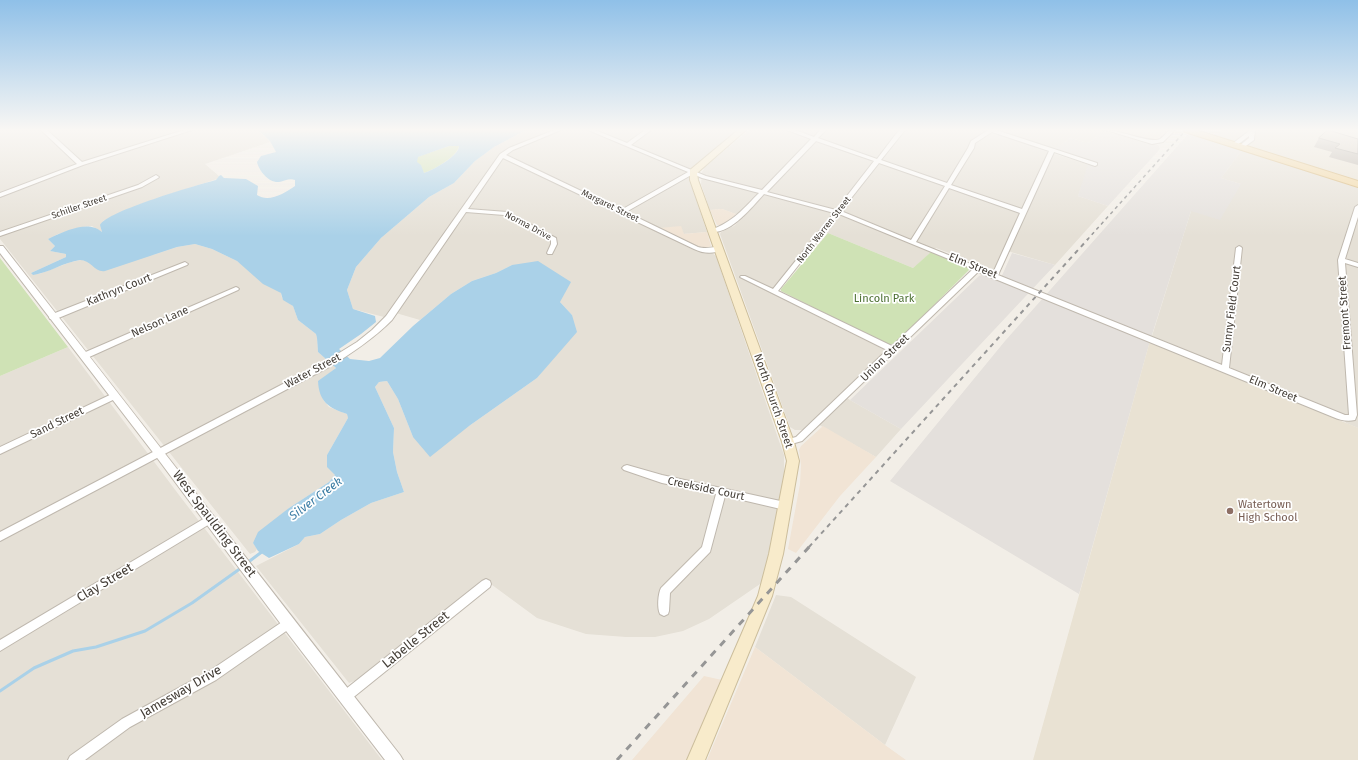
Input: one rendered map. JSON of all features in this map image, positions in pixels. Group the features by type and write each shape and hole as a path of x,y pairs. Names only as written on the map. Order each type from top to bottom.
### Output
{"main road":[{"path":"693,172 701,165"},
{"path":"1299,165 1358,184"},
{"name":"North Church Street","path":"693,172 694,180 788,442 793,461 776,554 766,596 696,760"}],"street":[{"path":"0,195 76,165"},
{"name":"Water Street","path":"0,537 326,365 365,341 389,318 495,165"},
{"name":"Margaret Street","path":"524,165 696,248 704,251 719,249"},
{"name":"Elm Street","path":"677,165 704,177 763,191 838,212 996,275 1330,413 1349,419"},
{"path":"713,231 723,228 733,222 789,165"},
{"name":"North Warren Street","path":"774,292 874,165"},
{"path":"891,165 1024,212"},
{"path":"913,242 961,165"},
{"path":"996,275 1045,165"},
{"path":"621,212 674,184 693,172"},
{"name":"Schiller Street","path":"0,234 140,186 156,177"},
{"name":"Fremont Street","path":"1349,419 1352,418 1353,415 1341,260 1358,207"},
{"name":"Norma Drive","path":"463,210 505,213 512,216 554,239 554,244 550,253"},
{"name":"West Spaulding Street","path":"0,248 114,396 160,452 288,623 395,760"},
{"name":"Sunny Field Court","path":"1224,369 1239,248"},
{"path":"1341,260 1358,265"},
{"name":"Kathryn Court","path":"53,317 185,264"},
{"name":"Union Street","path":"788,442 799,439 894,350 978,268"},
{"path":"743,277 894,350"},
{"name":"Nelson Lane","path":"84,356 236,289"},
{"name":"Sand Street","path":"0,450 114,396"},
{"name":"Creekside Court","path":"628,468 662,479 785,506"},
{"path":"664,611 665,591 706,549 721,492"},
{"name":"Clay Street","path":"0,646 210,519"},
{"name":"Labelle Street","path":"346,696 486,584"},
{"name":"Jamesway Drive","path":"74,760 126,723 212,676 288,623"}],"shaded area":[{"path":"0,165 207,165 219,176 217,179 146,202 115,215 103,221 101,227 102,232 92,226 82,227 58,234 48,239 55,246 50,251 66,254 66,257 31,273 39,274 71,262 81,260 87,261 153,255 177,247 195,244 212,249 237,261 281,293 282,298 293,306 298,320 316,334 318,352 336,368 318,382 324,401 329,407 347,414 348,418 327,455 335,475 329,482 289,508 253,543 257,549 255,552 250,554 0,239"},
{"path":"471,165 672,165 687,173 707,232 683,234 659,228 655,231 694,250 712,253 716,256 784,455 784,474 763,582 709,619 683,631 655,637 626,637 586,634 537,618 484,579 357,680 349,683 256,566 299,544 305,537 320,534 371,503 404,492 397,472 393,452 394,428 375,387 379,382 387,381 398,399 413,437 469,426 537,378 554,357 572,315 560,302 512,265 496,273 472,281 451,294 420,320 389,311 384,317 353,309 347,290 356,267 381,238 429,197 454,183"},
{"path":"681,165 697,165 694,168 687,168"},
{"path":"707,165 1089,165 1078,196 1108,206 1055,265 1004,250 994,270 936,248 913,268 828,233 819,231 771,292 885,350 886,352 842,394 901,429 876,457 814,422 803,430 795,430 790,427 720,234 721,232 734,226 744,217 722,209 710,210 701,184 702,172"},
{"path":"1088,165 1145,165 1108,206 1078,196"},
{"path":"1160,165 1230,165 1221,178 1241,184 1220,220 1191,211 1150,341 1079,594 890,481 1005,341"},
{"path":"1230,165 1290,165 1358,187 1358,428 1346,423 1341,414 1152,336 1191,211 1241,184 1221,178"},
{"path":"1303,165 1358,165 1358,183"},
{"path":"722,209 736,214 729,221 722,225 717,225 710,210"},
{"path":"681,226 684,234 707,232 711,246 705,249 697,247 659,228"},
{"path":"1012,253 1055,265 901,429 850,400 979,276 984,274 1000,280"},
{"name":"Watertown High School","path":"1150,341 1358,428 1358,760 1033,760"},
{"path":"68,347 179,495 382,760 0,760 0,376"},
{"path":"823,426 876,457 840,496 796,553 788,549 800,484 801,465 799,450 801,446"},
{"path":"776,595 791,597 916,677 885,745 755,647"},
{"path":"755,647 885,745 906,760 707,760"},
{"path":"704,676 722,680 686,760 632,760"}],"green space":[{"path":"419,165 440,165 439,166 424,173"},
{"name":"Lincoln Park","path":"828,233 913,268 931,252 967,266 970,269 896,343 888,345 781,291 781,289"},
{"path":"0,258 68,347 0,376"}],"water":[{"path":"258,165 421,165 424,173 440,165 471,165 454,183 429,197 381,238 356,267 347,290 353,309 375,316 376,322 339,349 350,359 369,361 380,358 413,326 451,294 472,281 496,273 512,265 538,261 571,282 560,302 572,315 577,332 537,378 469,426 430,457 413,437 398,399 387,381 379,382 375,387 394,428 393,452 397,472 404,492 371,503 320,534 305,537 299,544 269,558 258,551 253,543 258,532 289,508 329,482 335,475 327,467 327,455 348,418 347,414 326,403 320,394 318,381 336,368 318,352 316,334 298,320 293,306 283,300 281,293 263,284 237,261 212,249 195,244 177,247 105,271 98,270 87,262 80,260 39,274 33,275 31,273 66,257 66,254 50,251 55,246 48,239 71,229 84,226 97,228 102,232 100,225 106,219 118,213 154,199 216,180 221,175 224,178 246,179 258,186 257,195 267,198 277,196 295,186 295,180 293,179 275,182 262,173"}],"waterway":[{"name":"Silver Creek","path":"247,563 263,551"},
{"name":"Silver Creek","path":"0,691 34,668 73,651 96,647 145,631 192,603 241,568"}],"railway":[{"path":"1087,240 1154,165"},
{"path":"809,547 1088,239"},
{"path":"617,760 810,546"}],"place":[{"name":"Watertown High School","path":"1230,511"}]}
